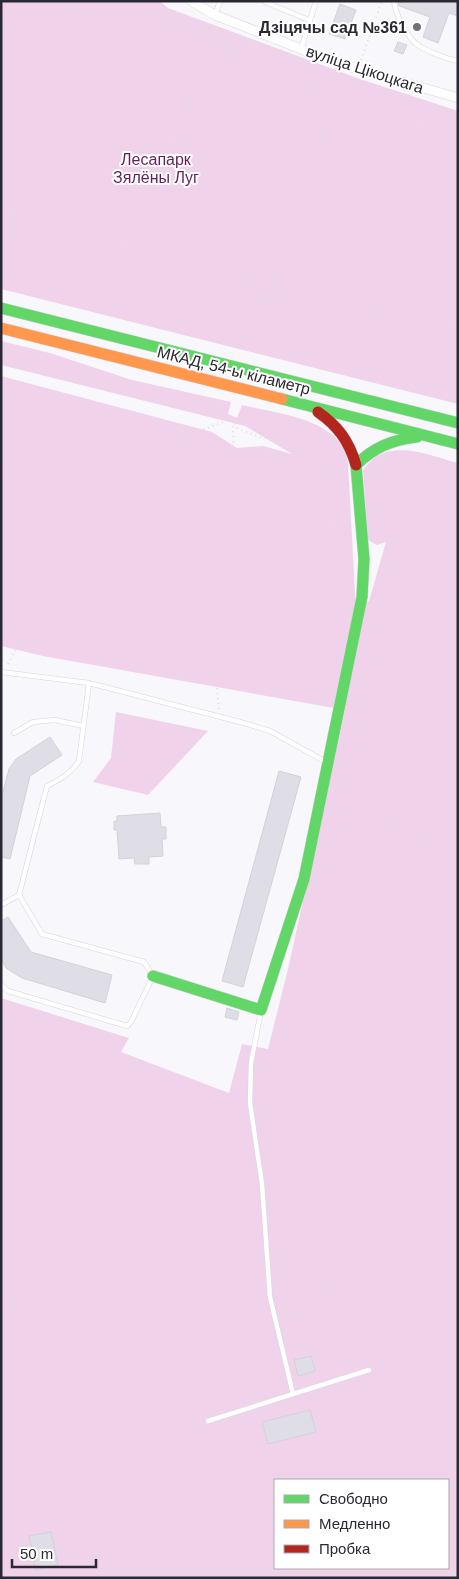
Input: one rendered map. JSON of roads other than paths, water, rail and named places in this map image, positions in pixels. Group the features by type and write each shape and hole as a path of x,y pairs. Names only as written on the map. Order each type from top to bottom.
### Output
{"main road":[{"name":"МКАД, 54-ы кіламетр","path":"1,308 458,423"},
{"name":"МКАД, 54-ы кіламетр","path":"1,328 458,444"},
{"path":"153,976 261,1010 304,879 362,597 364,575 357,471 350,446 342,431 332,421 309,406"},
{"path":"357,471 366,454 378,446 401,439 424,436"}],"street":[{"name":"вуліца Цікоцкага","path":"191,1 215,19 357,69 458,98"}],"lane":[{"path":"215,19 220,1"},
{"path":"300,49 316,1"},
{"path":"394,1 397,15 415,43 445,58 458,62"},
{"path":"265,2 309,20"},
{"path":"2,673 88,683 270,731 327,768"},
{"path":"1,985 8,991 127,1026 131,1022 153,976 144,962 42,934 19,895 47,786 64,778 79,761 88,683"},
{"path":"14,733 33,722 55,720 84,726"},
{"path":"1,905 19,895"},
{"path":"261,1010 249,1081 253,1127 262,1184 273,1311 293,1394"},
{"path":"208,1421 368,1370"}],"place":[{"name":"Дзіцячы сад №361","path":"417,27"}],"park label":[{"name":"Лесапарк Зялёны Луг","path":"156,168"}]}
